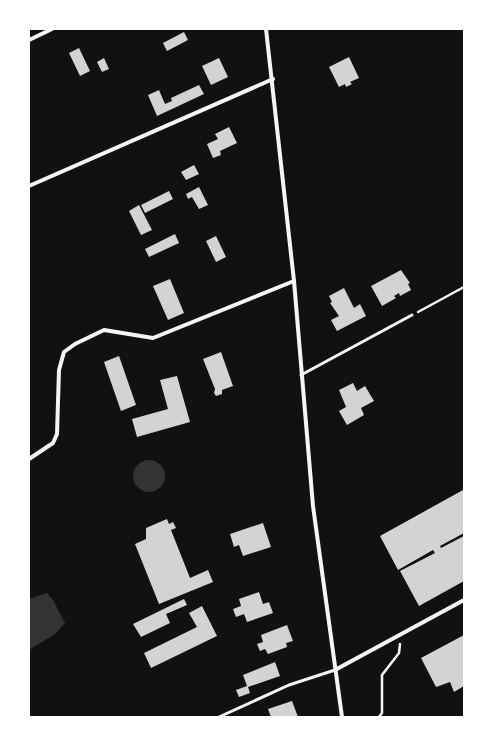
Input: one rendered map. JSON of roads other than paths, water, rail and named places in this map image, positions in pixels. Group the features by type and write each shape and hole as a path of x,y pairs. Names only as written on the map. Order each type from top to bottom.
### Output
{"street":[{"path":"29,40 52,29"},
{"path":"266,29 273,79 294,281 312,506 342,717"},
{"path":"29,186 273,79"},
{"path":"29,459 53,443 57,434 59,370 64,352 75,344 104,330 152,338 294,281"},
{"path":"335,670 464,600"}],"lane":[{"path":"301,375 412,315"},
{"path":"219,717 289,685 335,670"}]}
